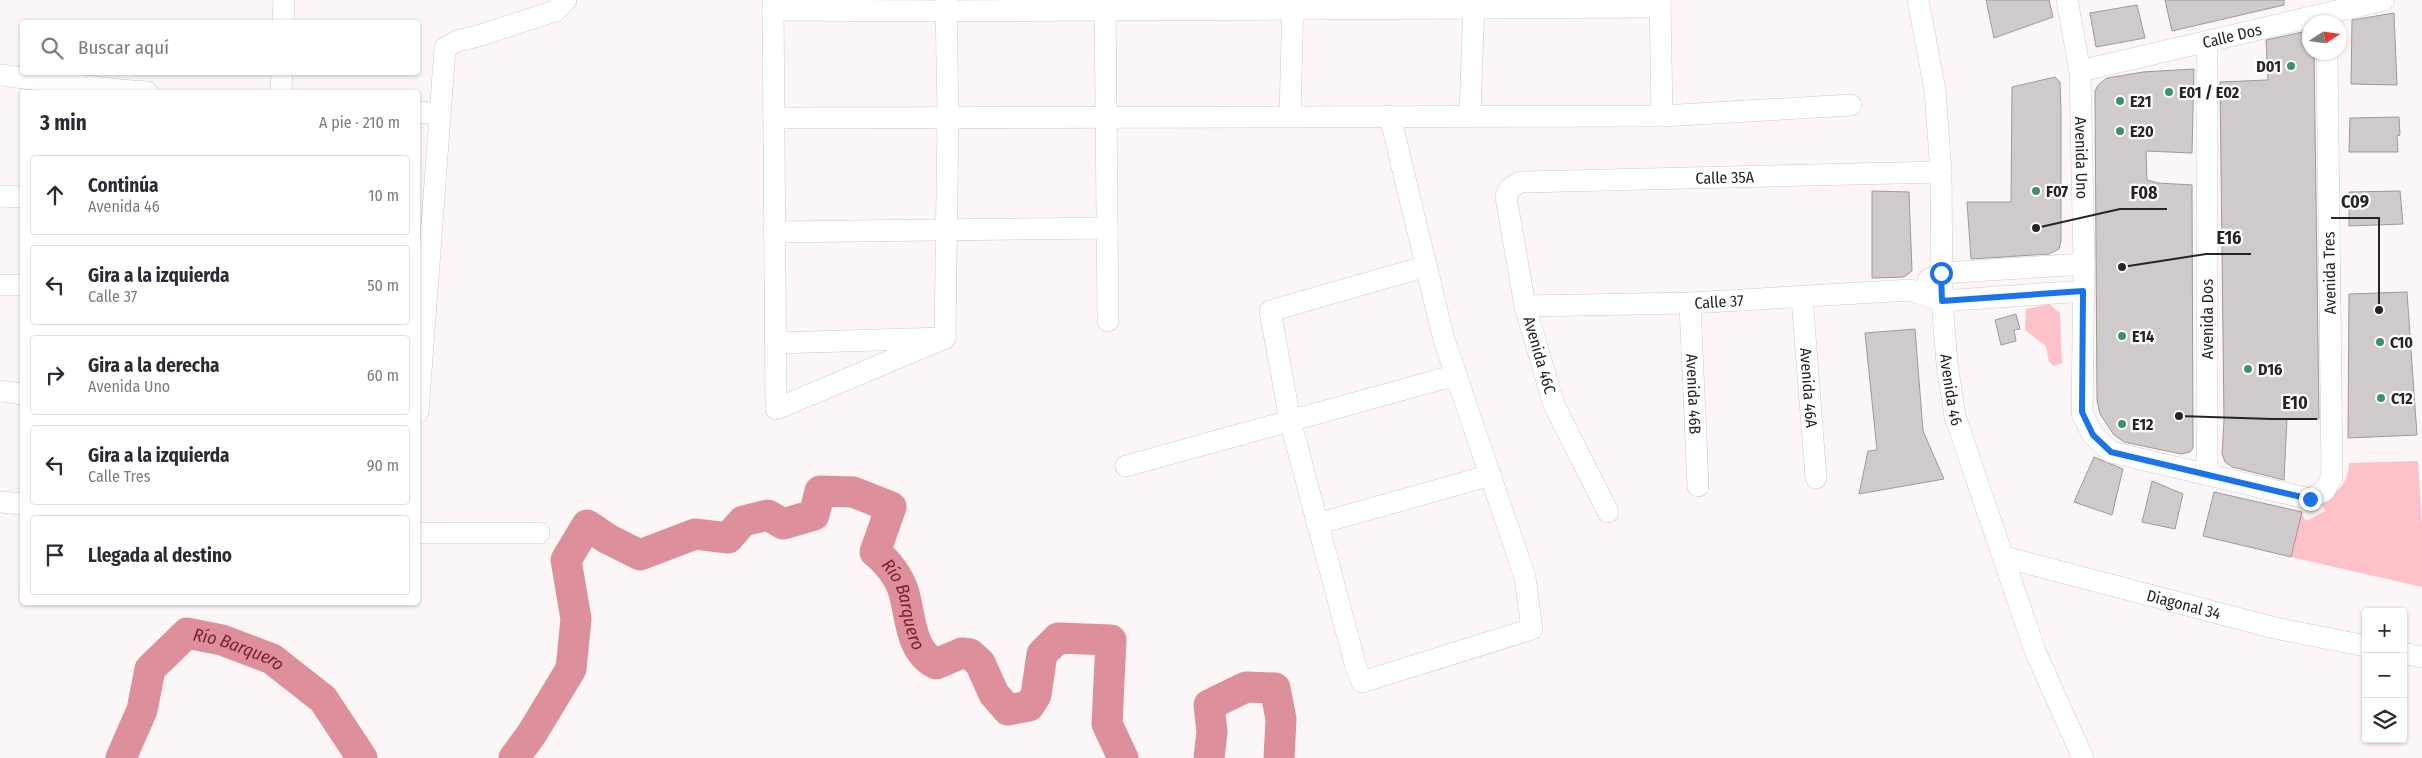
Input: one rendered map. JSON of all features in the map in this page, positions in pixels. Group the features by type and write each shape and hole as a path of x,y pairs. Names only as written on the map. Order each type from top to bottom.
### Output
{"street":[{"path":"420,345 425,225 440,114 445,48 457,41 555,11 566,0"},
{"name":"Avenida 46","path":"1918,0 1935,90 1941,172 1942,301 1946,364 1955,416 1972,471 2004,557 2035,651 2083,758"},
{"name":"Avenida Uno","path":"2067,0 2080,70 2084,264 2082,412 2093,435 2111,452 2207,475"},
{"name":"Calle Dos","path":"2336,15 2384,0"},
{"path":"945,338 776,409 773,5 1660,3 1662,116"},
{"path":"1470,115 1474,4"},
{"path":"1105,5 1108,321"},
{"path":"1290,116 1293,5"},
{"path":"945,338 948,117 946,6"},
{"name":"Calle Dos","path":"2080,70 2302,23"},
{"name":"Avenida Dos","path":"2207,42 2207,475"},
{"name":"Avenida Tres","path":"2207,475 2310,499 2324,491 2332,477 2327,60"},
{"path":"0,74 111,90"},
{"path":"281,90 282,75"},
{"path":"774,118 1662,116 1851,105"},
{"path":"420,112 440,114"},
{"path":"1390,116 1427,266 1444,340 1525,576 1532,629 1362,682 1356,668 1290,420 1270,311 1427,266"},
{"name":"Calle 35A","path":"1509,189 1520,182 1941,172"},
{"name":"Avenida 46C","path":"1509,189 1506,197 1525,306 1554,405 1608,512"},
{"path":"0,196 20,197"},
{"path":"774,232 947,228 1107,228"},
{"name":"Calle 37","path":"1911,290 1941,273 2084,264"},
{"path":"0,285 20,285"},
{"name":"Calle 37","path":"1525,306 1802,298 1911,290 1942,301 2083,291"},
{"name":"Avenida 46A","path":"1802,298 1816,478"},
{"name":"Avenida 46B","path":"1690,302 1698,486"},
{"path":"776,343 945,338"},
{"path":"1126,466 1456,375"},
{"path":"0,391 20,394"},
{"path":"1317,524 1491,475"},
{"path":"0,502 20,504"},
{"path":"420,533 539,533"},
{"name":"Diagonal 34","path":"2004,557 2275,628 2362,645"},
{"path":"2407,654 2422,657"}],"shaded area":[{"path":"2049,304 2060,313 2062,363 2054,366 2049,362 2046,346 2025,330 2026,309"},
{"path":"2418,461 2422,526 2422,587 2291,557 2301,512 2306,521 2325,511 2321,502 2341,487 2347,477 2349,463"}],"building":[{"path":"1986,0 2049,0 2053,17 1994,38"},
{"path":"2165,0 2284,0 2284,5 2172,31"},
{"path":"2137,5 2145,38 2096,47 2090,13"},
{"path":"2394,13 2397,85 2351,84 2352,20"},
{"path":"2302,32 2302,60 2314,60 2319,419 2287,419 2284,480 2232,467 2225,462 2222,454 2224,420 2220,82 2268,80 2266,40"},
{"path":"2194,69 2192,153 2146,151 2147,180 2158,183 2192,185 2193,448 2190,452 2181,454 2124,442 2114,435 2100,414 2097,400 2095,91 2098,85 2107,78 2143,72"},
{"path":"2055,77 2060,82 2061,111 2061,241 2059,249 2049,254 1971,259 1967,202 2011,202 2012,87"},
{"path":"2399,117 2400,135 2397,136 2398,152 2349,152 2350,118"},
{"path":"1872,191 1909,192 1912,271 1904,277 1872,278"},
{"path":"2400,191 2403,224 2349,226 2349,192"},
{"path":"2407,292 2417,435 2348,438 2349,294"},
{"path":"2016,314 2020,329 2014,330 2016,341 2001,345 1995,320"},
{"path":"1915,329 1923,431 1944,479 1859,494 1868,451 1877,450 1865,333"},
{"path":"2094,457 2123,469 2112,515 2074,502"},
{"path":"2152,481 2183,494 2175,529 2142,522"},
{"path":"2214,492 2302,512 2291,557 2203,536"}],"waterway":[{"name":"Río Barquero","path":"514,758 531,735 571,669 576,619 566,560 587,525 608,539 640,555 695,534 728,538 743,521 768,515 783,524 814,515 820,491 853,492 891,507 875,552 888,565 899,582 904,593 913,633 921,651 936,664 962,653 970,654 980,663 994,694 1008,710 1029,706 1036,695 1042,654 1058,638 1111,640 1107,724 1123,758"},
{"name":"Río Barquero","path":"121,758 142,710 150,669 187,633 222,640 272,659 323,699 362,758"},
{"name":"Río Barquero","path":"1209,758 1212,732 1209,705 1246,687 1275,688 1281,719 1279,758"}],"place":[{"name":"D01","path":"2291,66"},
{"name":"E01 / E02","path":"2169,92"},
{"name":"E21","path":"2120,101"},
{"name":"E20","path":"2120,131"},
{"name":"F07","path":"2036,191"},
{"name":"F08","path":"2036,228"},
{"name":"E16","path":"2122,267"},
{"name":"C09","path":"2379,310"},
{"name":"E14","path":"2122,336"},
{"name":"C10","path":"2380,342"},
{"name":"D16","path":"2248,369"},
{"name":"C12","path":"2381,398"},
{"name":"E10","path":"2179,416"},
{"name":"E12","path":"2122,424"}],"route":[{"path":"1941,273 1942,301 2083,291 2082,412 2093,435 2111,452 2310,499"}]}
